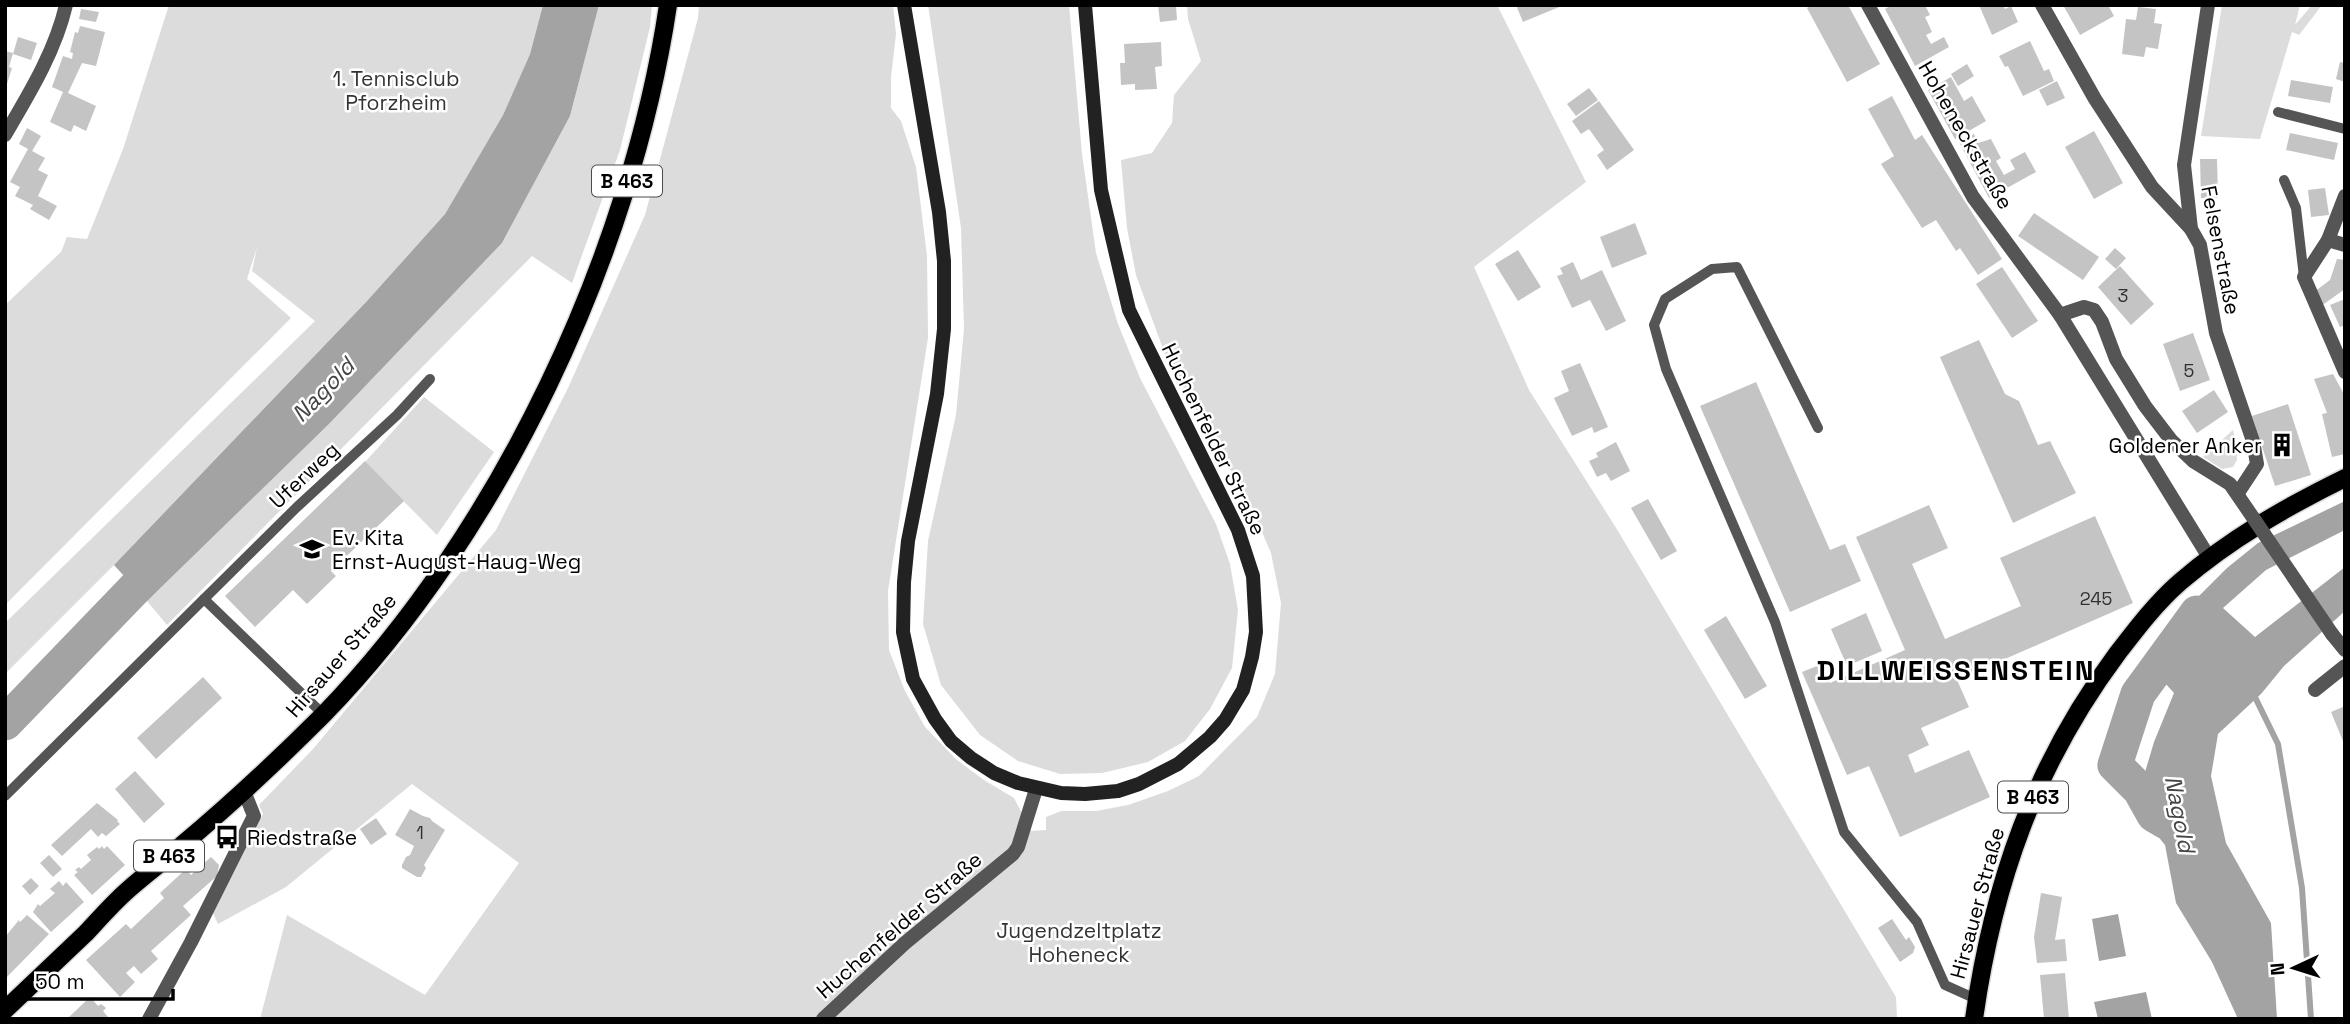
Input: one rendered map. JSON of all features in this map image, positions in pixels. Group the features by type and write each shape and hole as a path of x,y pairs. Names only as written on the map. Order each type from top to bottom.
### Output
{"main road":[{"name":"Hirsauer Straße","path":"5,1010 127,890 244,790 323,714 365,669 420,598 483,505 535,411 594,281 632,166 652,88 668,5"},
{"name":"Huchenfelder Straße","path":"904,5 939,212 944,261 944,316 937,394 908,541 903,632 913,679 935,719 951,741 994,773 1036,789 1061,793 1110,792 1139,785 1178,764 1210,737 1242,690 1256,632 1253,576 1238,530 1129,310 1101,190 1085,5"},
{"name":"Hirsauer Straße","path":"1974,1019 1995,909 2019,830 2054,752 2096,683 2156,605 2210,559 2268,518 2345,478"}],"street":[{"path":"5,135 32,89 61,24 66,5"},
{"name":"Hoheneckstraße","path":"1868,5 1973,197 2060,315 2210,559"},
{"path":"2042,5 2095,99 2152,187 2191,229"},
{"name":"Felsenstraße","path":"2208,5 2184,165 2191,229 2200,245 2216,333 2253,441 2257,464 2238,493"},
{"path":"2345,197 2328,240 2304,276 2345,372"},
{"path":"2328,240 2345,245"},
{"path":"2060,315 2084,307 2094,310 2102,322 2116,359 2145,406 2171,440 2193,461 2238,493 2345,650"},
{"path":"2315,690 2345,666"},
{"name":"Huchenfelder Straße","path":"823,1019 905,943 1013,854 1018,847 1036,789"},
{"path":"149,1019 254,816 244,790"}],"lane":[{"path":"2278,112 2345,129"},
{"path":"2284,180 2296,208 2304,276"},
{"path":"1818,428 1737,267 1712,269 1665,299 1654,325 1666,369 1774,622 1844,832 1917,922 1945,985 1976,999"},
{"name":"Uferweg","path":"5,796 298,507 397,415 430,379"},
{"path":"204,599 323,714"}],"green space":[{"name":"1. Tennisclub Pforzheim","path":"169,5 543,5 530,54 503,115 445,214 367,301 114,565 5,674 5,623 315,321 252,271 257,247 247,279 291,318 5,605 5,305 61,252 67,237 87,239 123,149"},
{"path":"599,5 652,5 650,27 620,150 572,283 532,256 167,625 147,601 329,424 502,243 570,116"},
{"name":"Jugendzeltplatz Hoheneck","path":"699,5 893,5 896,34 891,108 901,121 916,167 927,256 928,338 888,591 889,650 905,691 925,727 957,760 1014,798 1031,831 1046,830 1046,817 1061,811 1096,811 1128,805 1168,791 1199,776 1257,717 1275,674 1281,603 1271,553 1250,504 1166,357 1136,275 1127,228 1121,160 1152,153 1172,123 1174,95 1201,61 1188,19 1187,5 1497,5 1586,182 1474,267 1529,390 1618,531 1896,997 1897,1019 260,1019 287,915 425,995 519,863 412,784 286,887 218,924 213,913 263,814 259,805 313,749 496,530 568,388 645,215 698,18"},
{"path":"928,5 1069,5 1082,154 1096,253 1118,324 1140,378 1216,524 1230,564 1238,610 1232,668 1210,709 1185,741 1148,762 1102,773 1060,774 1018,761 980,735 941,685 923,624 928,541 956,415 964,329 961,228"},
{"path":"2222,5 2300,5 2295,25 2312,5 2322,5 2299,35 2292,32 2260,139 2201,136"},
{"path":"424,397 494,452 437,535 365,462"},
{"path":"2233,430 2237,460 2233,467 2222,469 2203,457"}],"water":[{"path":"543,5 599,5 570,116 502,243 329,424 147,601 114,565 367,301 445,214 503,115 530,54"},
{"path":"2345,501 2345,530 2266,570 2223,608 2255,637 2345,567 2345,611 2284,666 2261,694 2218,734 2211,776 2226,843 2271,923 2277,1019 2238,1019 2212,962 2176,903 2165,845 2136,809 2117,791 2115,765 2140,789 2154,742 2174,693 2165,683 2188,643 2206,626 2191,604 2227,568 2258,543"},
{"path":"2118,914 2126,956 2099,961 2092,919"},
{"path":"2146,992 2152,1019 2098,1019 2094,1002"}],"building":[{"path":"1158,5 1176,5 1177,20 1160,22"},
{"path":"1516,5 1564,5 1523,22"},
{"path":"1812,5 1848,5 1880,64 1847,82 1807,8"},
{"path":"1892,5 1925,5 1930,15 1925,17 1932,32 1926,35 1931,44 1944,37 1949,47 1915,66 1885,9"},
{"path":"1979,5 2003,5 2005,9 2011,6 2018,22 1992,35"},
{"path":"2063,5 2108,5 2114,16 2080,35"},
{"path":"2138,7 2156,9 2154,23 2162,24 2158,49 2146,47 2144,57 2122,54 2126,19 2136,20"},
{"path":"81,9 99,12 96,22 79,19"},
{"path":"80,26 105,32 96,66 82,63 68,93 96,106 86,131 74,125 71,132 50,122 63,92 52,87 63,56 72,59 73,53 70,52 75,32 78,33"},
{"path":"18,37 37,43 31,60 13,54"},
{"path":"2030,41 2044,71 2049,69 2054,81 2023,96 2008,66 2005,67 1999,56"},
{"path":"1161,42 1162,66 1155,67 1157,89 1135,90 1135,84 1121,85 1120,63 1125,63 1124,44"},
{"path":"5,51 13,53 6,87"},
{"path":"2340,62 2345,63 2345,82 2336,79"},
{"path":"1967,64 1974,76 1958,86 1951,74"},
{"path":"1951,77 1964,101 1972,96 1986,121 1955,139 1928,90"},
{"path":"2291,80 2333,87 2330,103 2288,96"},
{"path":"2057,81 2065,98 2047,106 2039,90"},
{"path":"1589,88 1598,100 1576,116 1567,104"},
{"path":"1892,96 1915,140 1922,135 2002,259 1978,275 1960,248 1956,251 1936,220 1922,228 1881,164 1894,156 1868,109"},
{"path":"1599,101 1634,150 1607,170 1597,155 1604,150 1589,129 1581,134 1572,121"},
{"path":"27,128 41,136 32,151 45,158 38,170 48,175 38,196 57,206 49,220 30,209 33,205 15,196 20,187 10,182 28,149 19,144"},
{"path":"2094,131 2123,183 2094,199 2065,147"},
{"path":"2290,133 2338,143 2334,160 2286,150"},
{"path":"1974,134 1978,143 1991,139 2001,158 1996,161 2004,175 2015,169 2010,160 2025,152 2036,172 1989,198 1959,142"},
{"path":"2200,159 2217,159 2218,198 2201,198"},
{"path":"2325,188 2329,215 2311,217 2308,190"},
{"path":"2034,213 2099,257 2083,280 2018,236"},
{"path":"1635,223 1647,254 1612,268 1600,237"},
{"path":"2115,248 2126,258 2116,269 2105,259"},
{"path":"1518,250 1541,287 1518,301 1495,264"},
{"path":"2337,259 2345,260 2345,289 2321,306 2314,292 2330,280"},
{"path":"1573,262 1581,280 1602,270 1626,321 1606,331 1590,300 1572,308 1557,276 1563,274 1560,268"},
{"path":"2120,266 2154,304 2131,325 2098,287"},
{"path":"2002,267 2038,321 2012,338 1976,284"},
{"path":"2345,299 2345,325 2340,327 2330,305"},
{"path":"2193,333 2210,380 2180,391 2163,344"},
{"path":"1979,340 2005,394 2019,401 2038,445 2050,441 2076,493 2013,523 1940,357"},
{"path":"1580,363 1608,427 1594,433 1592,427 1572,436 1554,398 1569,391 1561,371"},
{"path":"2333,374 2345,396 2345,454 2332,457 2322,414 2327,413 2314,379"},
{"path":"1756,382 1830,550 1845,544 1861,581 1790,612 1700,406"},
{"path":"2214,390 2228,412 2197,433 2182,411"},
{"name":"Goldener Anker","path":"2288,404 2311,475 2275,486 2252,416"},
{"path":"1616,442 1630,471 1611,481 1606,473 1597,477 1589,461 1598,457 1596,453"},
{"path":"365,461 404,501 331,571 336,576 307,604 293,590 255,627 225,596"},
{"path":"1648,499 1677,551 1661,560 1631,508"},
{"path":"1929,505 1948,548 1912,564 1945,639 2021,606 2000,558 2095,516 2133,603 1957,680 1969,707 1921,728 1929,745 1908,755 1915,773 1969,750 1990,797 1900,837 1869,766 1847,775 1802,672 1822,664 1830,683 1905,650 1856,537"},
{"path":"1866,613 1882,651 1847,666 1831,629"},
{"path":"1726,616 1767,686 1745,699 1704,630"},
{"path":"203,677 222,698 156,759 137,738"},
{"path":"2345,706 2345,746 2331,712"},
{"path":"135,771 165,804 144,823 115,789"},
{"path":"97,803 120,824 106,836 102,833 98,837 91,829 62,856 51,845"},
{"path":"410,809 430,818 445,830 424,865 426,868 421,877 402,868 414,846 395,835"},
{"path":"376,818 387,834 371,845 360,829"},
{"path":"102,846 104,849 107,846 125,865 92,895 74,875 78,872 75,870 79,867 81,869 91,860 87,855"},
{"path":"49,855 62,869 53,877 40,863"},
{"path":"211,857 219,865 217,876 183,906 191,915 151,951 158,959 141,974 134,966 126,973 135,982 120,997 86,960 126,924 131,929 164,898 160,893 186,869 191,875"},
{"path":"31,878 39,886 30,895 22,886"},
{"path":"59,881 63,886 66,882 84,902 51,932 33,912 38,904 40,906 55,893 50,889"},
{"path":"2041,893 2062,897 2055,940 2065,939 2067,961 2037,963 2034,937"},
{"path":"27,915 49,934 5,979 5,937 19,920 20,922"},
{"path":"1892,919 1906,940 1909,937 1915,947 1913,953 1900,962 1878,928"},
{"path":"2065,973 2069,1019 2044,1019 2040,975"},
{"path":"90,997 98,1006 101,1004 106,1008 103,1011 108,1017 106,1019 67,1019"}],"waterway":[{"name":"Nagold","path":"5,723 168,554"},
{"path":"2166,822 2154,815 2140,790 2115,765 2138,694 2197,613"},
{"path":"2252,691 2278,744 2302,888 2311,1019"}],"place":[{"name":"Goldener Anker","path":"2282,445"},
{"name":"Ev. Kita Ernst-August-Haug-Weg","path":"312,549"},
{"name":"Riedstraße","path":"227,837"}],"district":[{"name":"DILLWEISSENSTEIN","path":"1956,670"}]}
